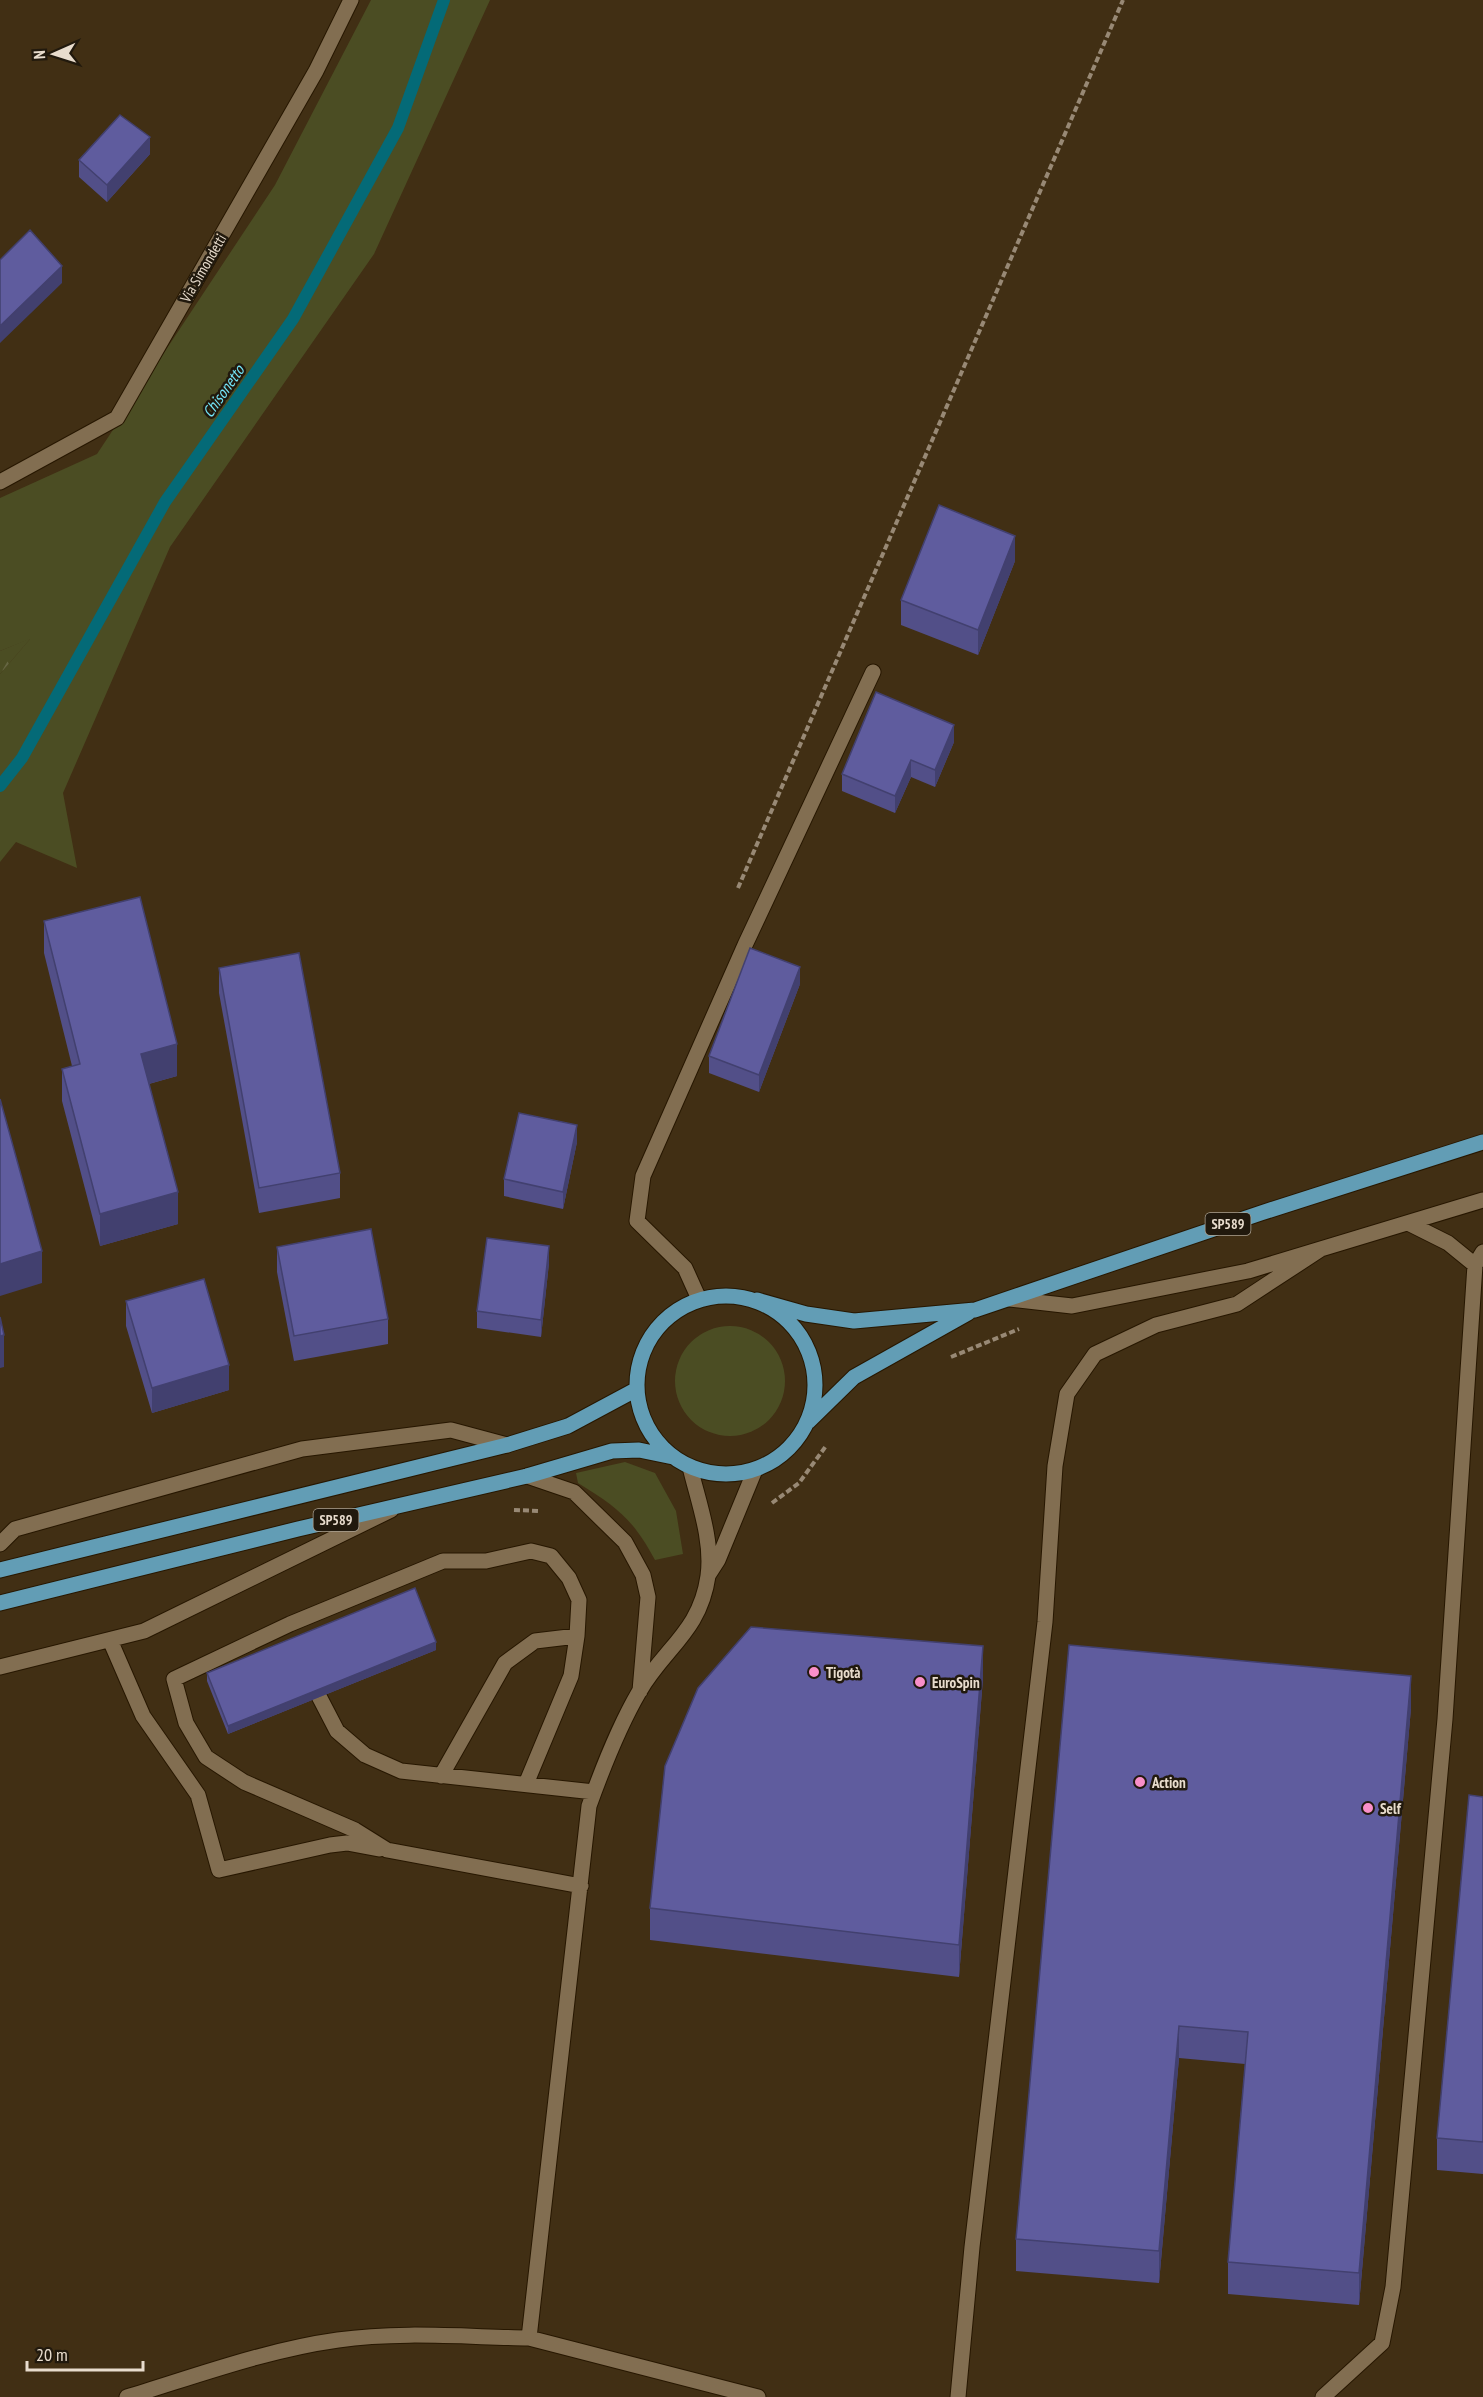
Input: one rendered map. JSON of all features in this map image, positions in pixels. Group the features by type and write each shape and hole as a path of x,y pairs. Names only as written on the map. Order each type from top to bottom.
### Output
{"main road":[{"name":"SP589","path":"975,1310 854,1321 806,1314 728,1294 699,1299 672,1312 652,1333 640,1360 637,1389 642,1415 654,1438 673,1457 690,1467 711,1474 733,1475 755,1470 777,1459 789,1448 808,1422 854,1377 975,1310 1250,1216 1483,1142"},
{"name":"SP589","path":"757,1300 783,1314 802,1336 814,1364 816,1394 808,1422"},
{"name":"SP589","path":"0,1570 507,1445 568,1426 637,1389"},
{"name":"SP589","path":"0,1602 527,1476 612,1451 639,1450 673,1457"}],"street":[{"name":"Via Simondetti","path":"0,482 117,418 316,71 351,0"},
{"path":"699,1299 686,1268 637,1221 644,1176 745,945 873,672"},
{"path":"1010,1299 1072,1306 1248,1271 1410,1224 1483,1200"},
{"path":"1323,2397 1382,2343 1393,2287 1445,1719 1479,1259 1410,1224"},
{"path":"958,2397 972,2247 1038,1663 1045,1622 1055,1466 1066,1394 1095,1354 1156,1325 1237,1304 1321,1249"},
{"path":"0,1544 15,1529 302,1449 451,1430 507,1445"},
{"path":"690,1467 706,1531 709,1574"},
{"path":"529,2338 590,1806 607,1755 640,1690 693,1624 709,1574 718,1560 755,1470"},
{"path":"527,1476 574,1492 625,1542 643,1575 648,1597 640,1690"},
{"path":"0,1666 144,1631 400,1505"},
{"path":"387,1850 355,1830 244,1782 206,1757 186,1723 174,1678 290,1624 443,1561 486,1561 531,1551 551,1556 569,1578 579,1600 577,1636 571,1676 526,1784"},
{"path":"290,1624 297,1644"},
{"path":"441,1776 505,1663 535,1641 577,1636"},
{"path":"110,1640 143,1716 198,1795 219,1870 347,1843 581,1886"},
{"path":"304,1664 337,1731 365,1755 401,1771 594,1792"},
{"path":"127,2397 281,2351 339,2340 397,2336 529,2338 758,2397"}],"path":[{"path":"734,897 1123,0"},
{"path":"947,1358 1020,1328"},
{"path":"767,1511 773,1502 798,1483 828,1443"},
{"path":"505,1511 548,1512"}],"green space":[{"path":"371,0 490,0 374,254 170,547 63,793 77,868 16,842 0,862 0,674 30,639 0,651 0,498 97,454 275,185"},
{"path":"31,638 0,674 0,651"},
{"path":"730,1326 751,1330 769,1342 781,1360 785,1381 781,1402 769,1420 751,1432 730,1436 709,1432 691,1420 679,1402 675,1381 679,1360 691,1342 709,1330"},
{"path":"625,1462 655,1473 676,1511 683,1554 655,1560 639,1534 623,1515 578,1483 576,1473"}],"building":[{"path":"120,115 150,137 107,185 79,160"},
{"path":"30,230 62,266 0,326 0,260"},
{"path":"939,505 1015,536 978,630 901,600"},
{"path":"876,692 954,725 935,770 911,760 895,796 842,774"},
{"path":"140,897 177,1044 141,1054 178,1192 100,1214 62,1069 80,1064 44,921"},
{"path":"750,948 800,967 759,1075 709,1056"},
{"path":"299,953 340,1173 259,1188 219,968"},
{"path":"0,1099 42,1251 0,1264"},
{"path":"519,1113 577,1125 563,1192 504,1179"},
{"path":"371,1229 388,1319 294,1336 277,1247"},
{"path":"487,1238 549,1246 541,1320 477,1311"},
{"path":"204,1279 229,1365 152,1388 126,1301"},
{"path":"0,1317 4,1335 0,1336"},
{"path":"415,1588 436,1642 228,1726 207,1673"},
{"path":"751,1627 983,1646 959,1945 650,1908 665,1766 698,1688"},
{"path":"1069,1645 1411,1676 1359,2273 1228,2262 1248,2032 1179,2026 1159,2251 1016,2239"},
{"path":"1469,1795 1483,1797 1483,2142 1437,2138"}],"waterway":[{"name":"Chisonetto","path":"0,786 22,758 165,502 293,319 398,128 444,0"}],"place":[{"name":"Tigotà","path":"814,1672"},
{"name":"EuroSpin","path":"920,1682"},
{"name":"Action","path":"1140,1782"},
{"name":"Self","path":"1368,1808"}]}
